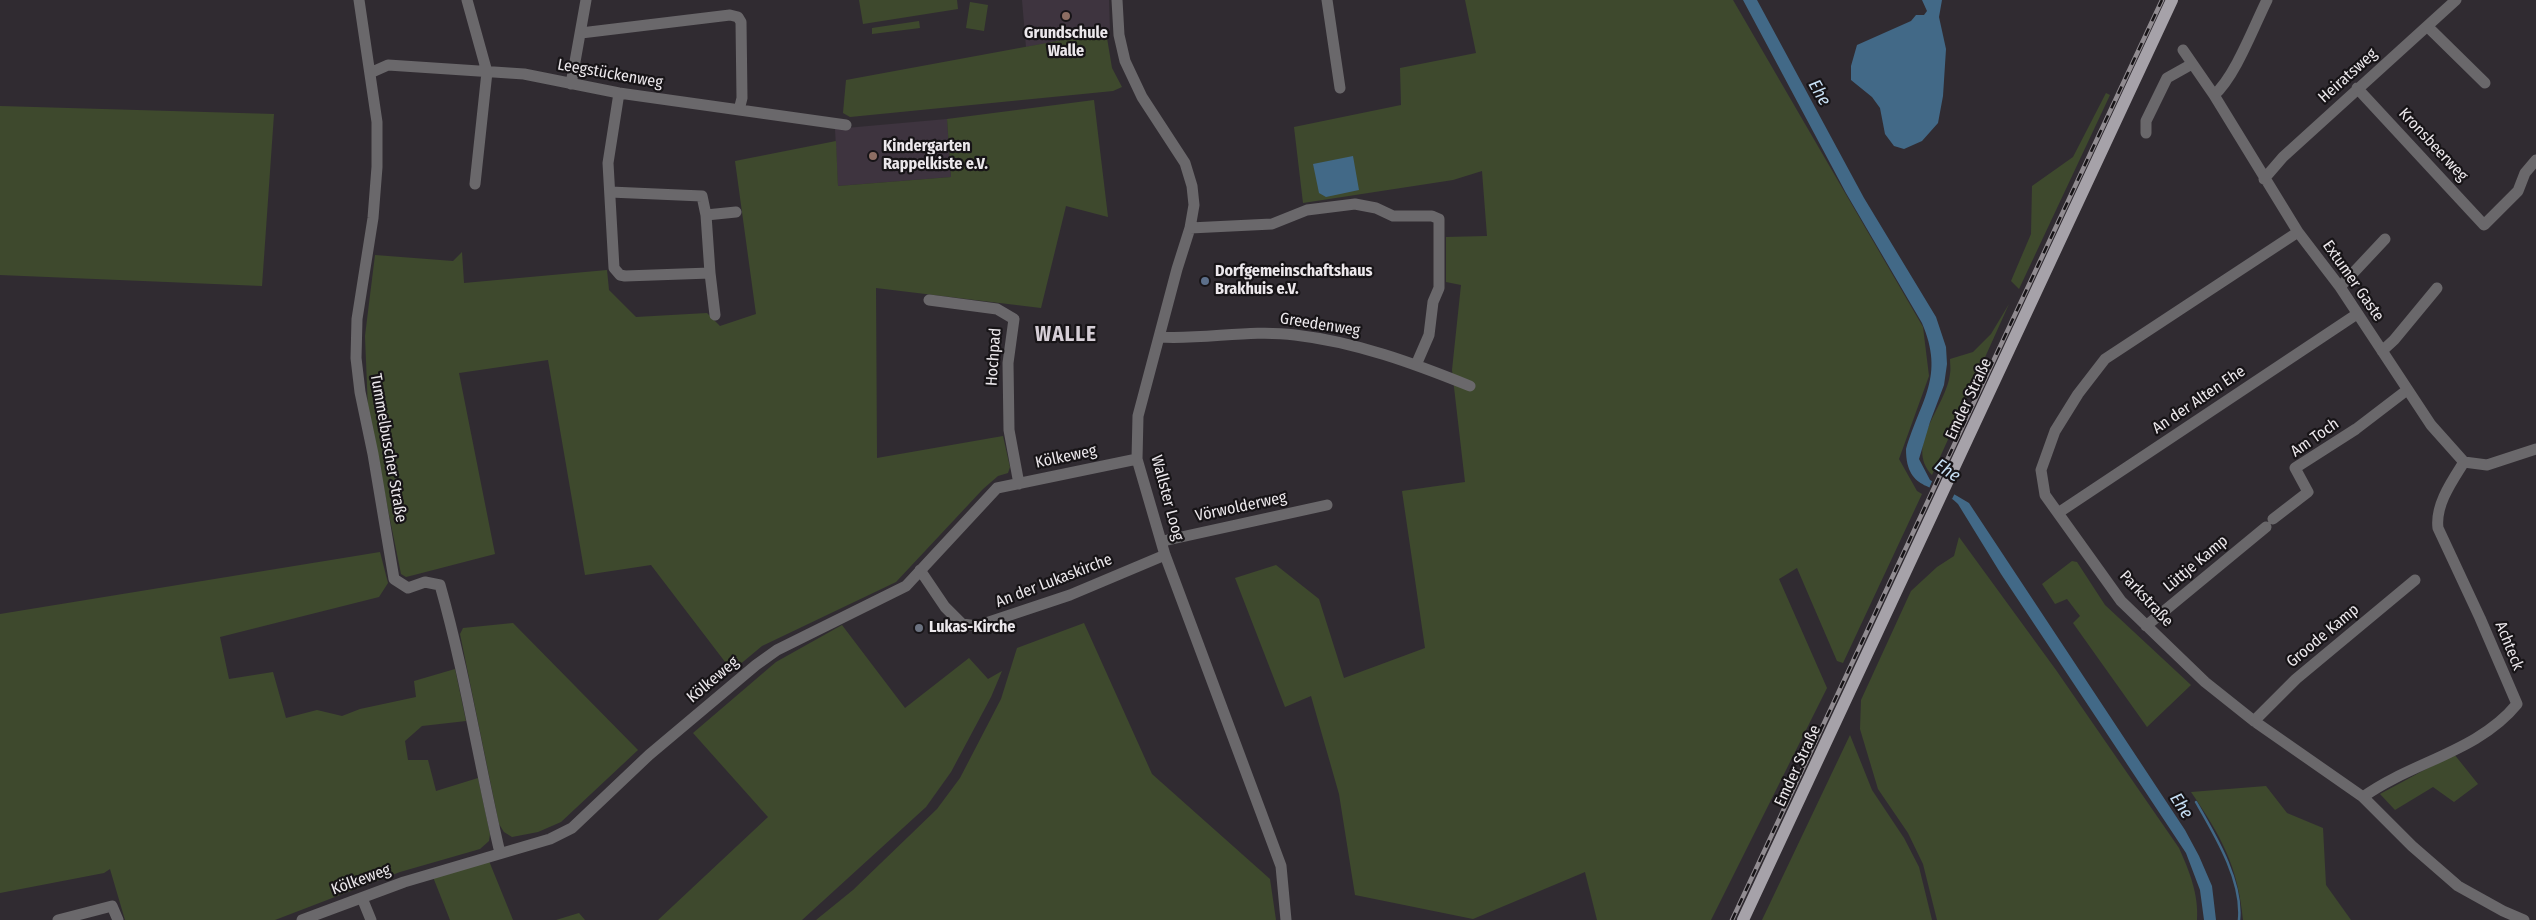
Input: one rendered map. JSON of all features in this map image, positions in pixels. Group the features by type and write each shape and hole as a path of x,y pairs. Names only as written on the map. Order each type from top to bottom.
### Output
{"main road":[{"name":"Emder Straße","path":"1743,920 2172,0"}],"street":[{"name":"Tummelbuscher Straße","path":"359,0 377,122 377,167 372,218 357,319 356,358 360,392 373,454 394,579 408,588 425,582 440,585 469,698 483,777 500,853"},
{"path":"467,0 487,72 475,184"},
{"path":"571,84 586,0"},
{"name":"Wallster Loog","path":"1117,0 1119,35 1125,61 1142,97 1185,163 1192,186 1194,205 1190,228 1158,337 1138,416 1137,459 1163,541 1165,555 1210,671 1281,866 1286,920"},
{"path":"1327,0 1340,88"},
{"path":"2214,95 2238,59 2267,0"},
{"name":"Heiratsweg","path":"2264,179 2283,157 2357,88 2428,27 2456,0"},
{"path":"581,33 730,15 738,17 741,22 742,98 739,110"},
{"path":"2428,27 2485,83"},
{"name":"Extumer Gaste","path":"2183,50 2214,95 2298,232 2340,287 2431,425 2464,462"},
{"path":"2146,133 2146,121 2167,78 2192,64"},
{"name":"Leegstückenweg","path":"370,73 388,65 524,74 619,93 846,125"},
{"name":"Kronsbeerweg","path":"2357,88 2484,225 2518,191 2525,173 2536,160"},
{"path":"619,93 609,154 612,262 620,275 710,273"},
{"path":"610,192 698,194 703,197 715,315"},
{"path":"1190,228 1272,224 1307,210 1355,204 1376,208 1393,216 1432,216 1439,219 1439,288 1433,302 1429,335 1416,365"},
{"path":"706,214 736,212"},
{"name":"Parkstraße","path":"2298,232 2105,359 2078,394 2056,431 2041,470 2045,495 2121,601 2205,682 2254,720 2363,797 2412,846 2458,886 2524,920"},
{"path":"2340,287 2385,239"},
{"path":"2382,351 2394,340 2437,288"},
{"name":"Hochpad","path":"929,300 997,309 1014,319 1008,363 1008,430 1019,484"},
{"name":"An der Alten Ehe","path":"2058,513 2357,314"},
{"name":"Greedenweg","path":"1158,337 1187,339 1266,334 1295,335 1378,352 1470,386"},
{"name":"Am Toch","path":"2269,523 2308,492 2295,468 2356,430 2407,390"},
{"path":"2464,462 2487,464 2536,449"},
{"name":"Kölkeweg","path":"302,920 404,882 550,839 572,828 649,755 756,665 777,650 906,586 997,488 1137,459"},
{"name":"Achteck","path":"2363,797 2378,786 2465,745 2494,728 2517,704 2438,528 2436,517 2451,482 2464,462"},
{"name":"Vörwolderweg","path":"1163,541 1326,506"},
{"name":"Lüttje Kamp","path":"2146,626 2269,523"},
{"name":"An der Lukaskirche","path":"920,570 945,607 962,624 977,626 1070,595 1165,555"},
{"name":"Groode Kamp","path":"2254,720 2296,679 2415,580"},
{"path":"362,898 371,920"},
{"path":"58,920 112,906 118,920"}],"shaded area":[{"name":"Grundschule Walle","path":"1022,0 1109,0 1110,31 1026,47"},
{"path":"947,119 951,177 838,186 835,129"}],"green space":[{"path":"859,0 957,0 958,9 863,24"},
{"path":"1465,0 1733,0 1923,327 1929,376 1899,459 1917,491 1922,494 1843,663 1837,661 1797,568 1779,579 1827,688 1711,920 1597,920 1585,872 1473,919 1355,895 1339,794 1311,696 1285,707 1235,578 1276,565 1319,599 1344,678 1425,648 1402,491 1465,482 1452,370 1461,285 1446,282 1446,237 1487,236 1482,171 1453,180 1303,203 1294,127 1401,105 1400,68 1476,53"},
{"path":"970,2 988,5 984,31 966,28"},
{"path":"919,21 920,28 872,34 872,28"},
{"path":"1106,32 1112,68 1122,87 1113,91 850,117 843,113 846,80"},
{"path":"2106,93 2110,95 2019,289 2011,281 2031,234 2032,186 2073,157"},
{"path":"1094,100 1108,217 1066,206 1041,308 876,288 877,458 1003,436 1010,467 1008,473 998,476 983,489 896,582 762,646 732,671 651,565 585,575 548,360 459,373 495,554 406,577 401,574 368,410 365,336 375,255 453,261 462,252 464,283 607,270 609,290 636,317 707,313 720,326 756,314 735,161 836,141 838,186 951,177 947,119"},
{"path":"0,106 274,114 262,286 0,275"},
{"path":"2009,304 1932,475 1925,463 1922,451 1929,426 1947,387 1950,359 1973,352 1991,334"},
{"path":"1959,537 2056,670 2179,848 2195,892 2197,920 1937,920 1923,864 1908,833 1878,789 1860,729 1861,700 1911,591 1937,567 1954,556"},
{"path":"380,552 388,583 379,597 220,637 229,679 273,672 286,718 317,710 342,716 360,709 416,697 414,681 455,669 466,721 422,726 405,741 408,760 428,760 436,791 478,778 490,834 489,841 480,849 400,872 275,920 125,920 110,869 104,873 0,893 0,614"},
{"path":"2072,561 2077,562 2105,605 2191,685 2147,727 2073,623 2080,616 2067,599 2055,604 2042,584"},
{"path":"513,623 638,750 561,822 538,832 512,837 504,832 499,824 460,634 463,628"},
{"path":"1084,623 1152,774 1270,879 1276,920 816,920 853,890 937,809 960,778 1001,699 1017,648"},
{"path":"842,625 905,708 969,658 988,679 1002,671 991,697 951,772 926,807 802,920 658,920 768,817 693,733 776,662"},
{"path":"1850,735 1872,790 1904,838 1919,867 1932,920 1762,920"},
{"path":"2454,754 2478,784 2454,802 2433,787 2395,810 2380,794"},
{"path":"2266,786 2287,813 2323,828 2326,885 2351,920 2243,920 2237,883 2226,852 2211,823 2191,792"},
{"path":"489,861 513,920 450,920 433,877"},
{"path":"579,913 585,920 556,920"}],"water":[{"path":"1743,0 1757,0 1864,198 1936,317 1946,347 1947,364 1944,385 1919,459 1930,480 1969,503 2185,830 2212,886 2216,920 2204,920 2200,890 2186,853 2001,574 1958,504 1950,497 1924,485 1911,473 1907,463 1906,449 1928,388 1931,373 1929,342 1922,323 1846,193"},
{"path":"1922,0 1942,0 1939,17 1946,49 1943,96 1938,123 1922,141 1904,149 1894,146 1885,134 1880,108 1872,97 1851,80 1851,66 1857,45 1911,21 1916,15 1924,15 1927,11"},
{"path":"1353,156 1359,190 1326,197 1319,193 1313,164"}],"pier":[{"path":"1933,479 1956,491 1952,499 1928,491"}],"waterway":[{"name":"Ehe","path":"2196,802 2219,844 2232,874 2237,890 2239,920"}],"railway":[{"path":"1732,920 2162,0"}],"place":[{"name":"Grundschule Walle","path":"1066,16"},
{"name":"Kindergarten Rappelkiste e.V.","path":"873,156"},
{"name":"Dorfgemeinschaftshaus Brakhuis e.V.","path":"1205,281"},
{"name":"Lukas-Kirche","path":"919,628"}],"district":[{"name":"WALLE","path":"1066,335"}]}
